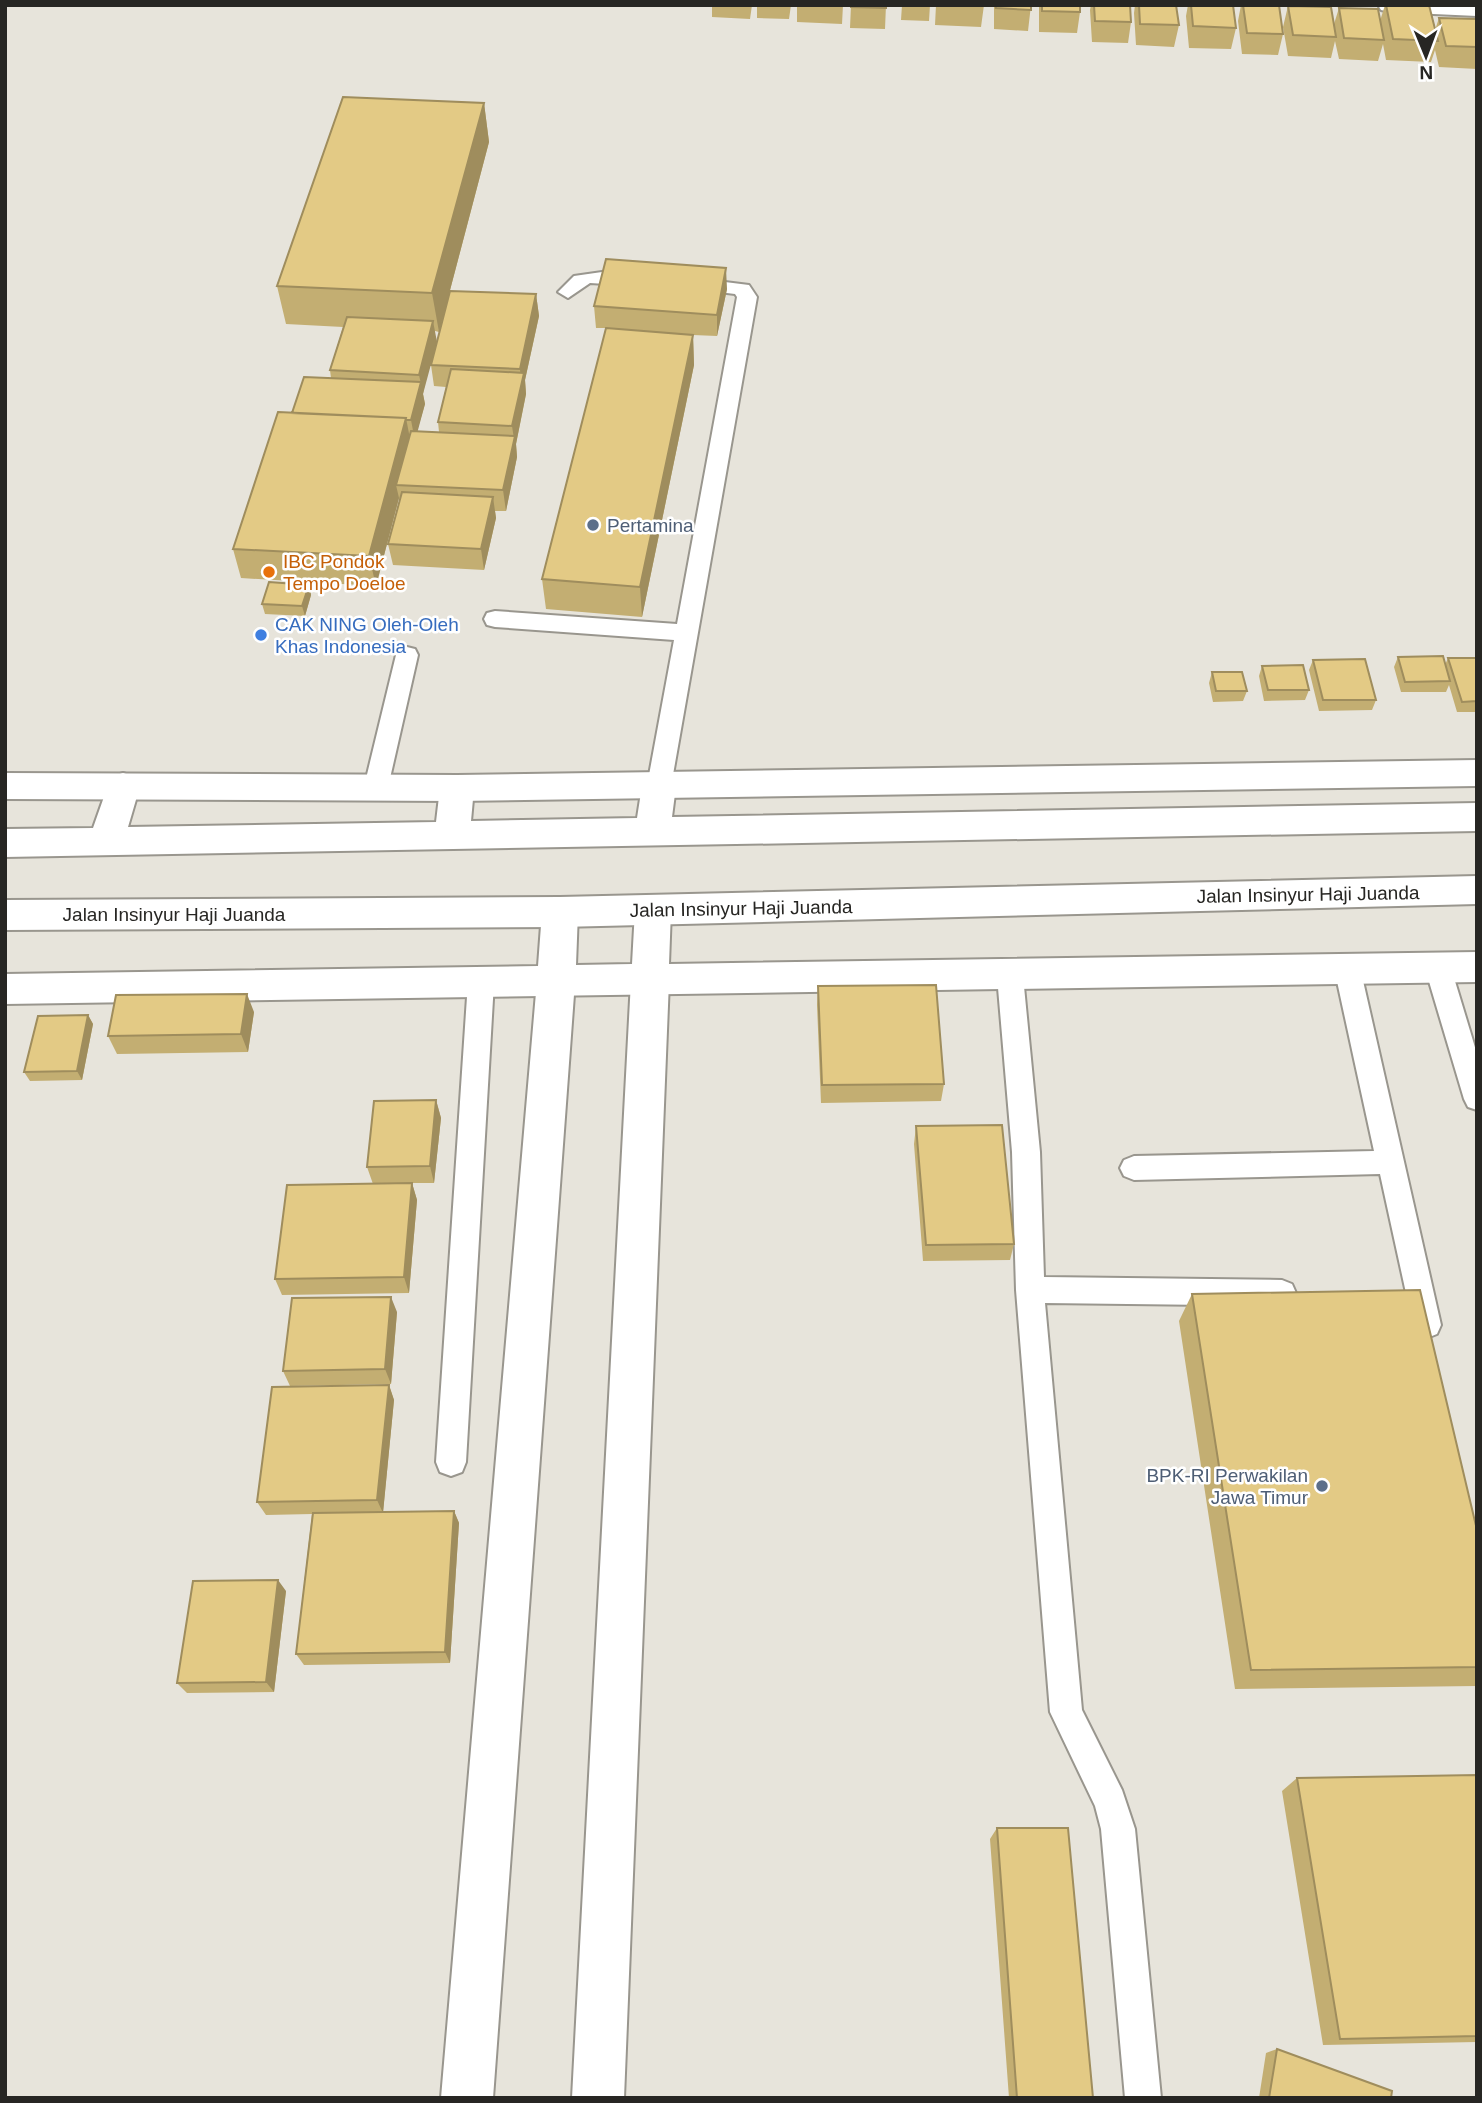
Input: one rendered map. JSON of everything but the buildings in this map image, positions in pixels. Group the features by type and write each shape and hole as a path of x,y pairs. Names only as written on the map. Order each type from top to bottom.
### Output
{"main road":[{"path":"1390,5 1477,9"},
{"path":"5,786 457,788 1477,772"},
{"path":"106,842 123,786"},
{"path":"652,832 659,786"},
{"path":"452,836 457,788"},
{"path":"5,843 1477,817"},
{"name":"Jalan Insinyur Haji Juanda","path":"5,915 560,912 1477,890"},
{"path":"598,2098 653,910"},
{"path":"467,2098 560,912"},
{"path":"5,989 1348,972 1477,967"}],"lane":[{"path":"568,292 572,284 584,278 735,288 742,289 747,297 659,786"},
{"path":"495,619 687,633"},
{"path":"376,787 407,654"},
{"path":"1438,968 1475,1087"},
{"path":"1348,972 1391,1162 1406,1295 1432,1348"},
{"path":"1010,976 1026,1152 1030,1290 1066,1712 1110,1801 1118,1829 1143,2098"},
{"path":"451,1462 481,982"},
{"path":"1134,1168 1391,1162"},
{"path":"1030,1290 1309,1294"}],"place":[{"name":"Pertamina","path":"593,525"},
{"name":"IBC Pondok Tempo Doeloe","path":"269,572"},
{"name":"CAK NING Oleh-Oleh Khas Indonesia","path":"261,635"},
{"name":"BPK-RI Perwakilan Jawa Timur","path":"1322,1486"}]}
